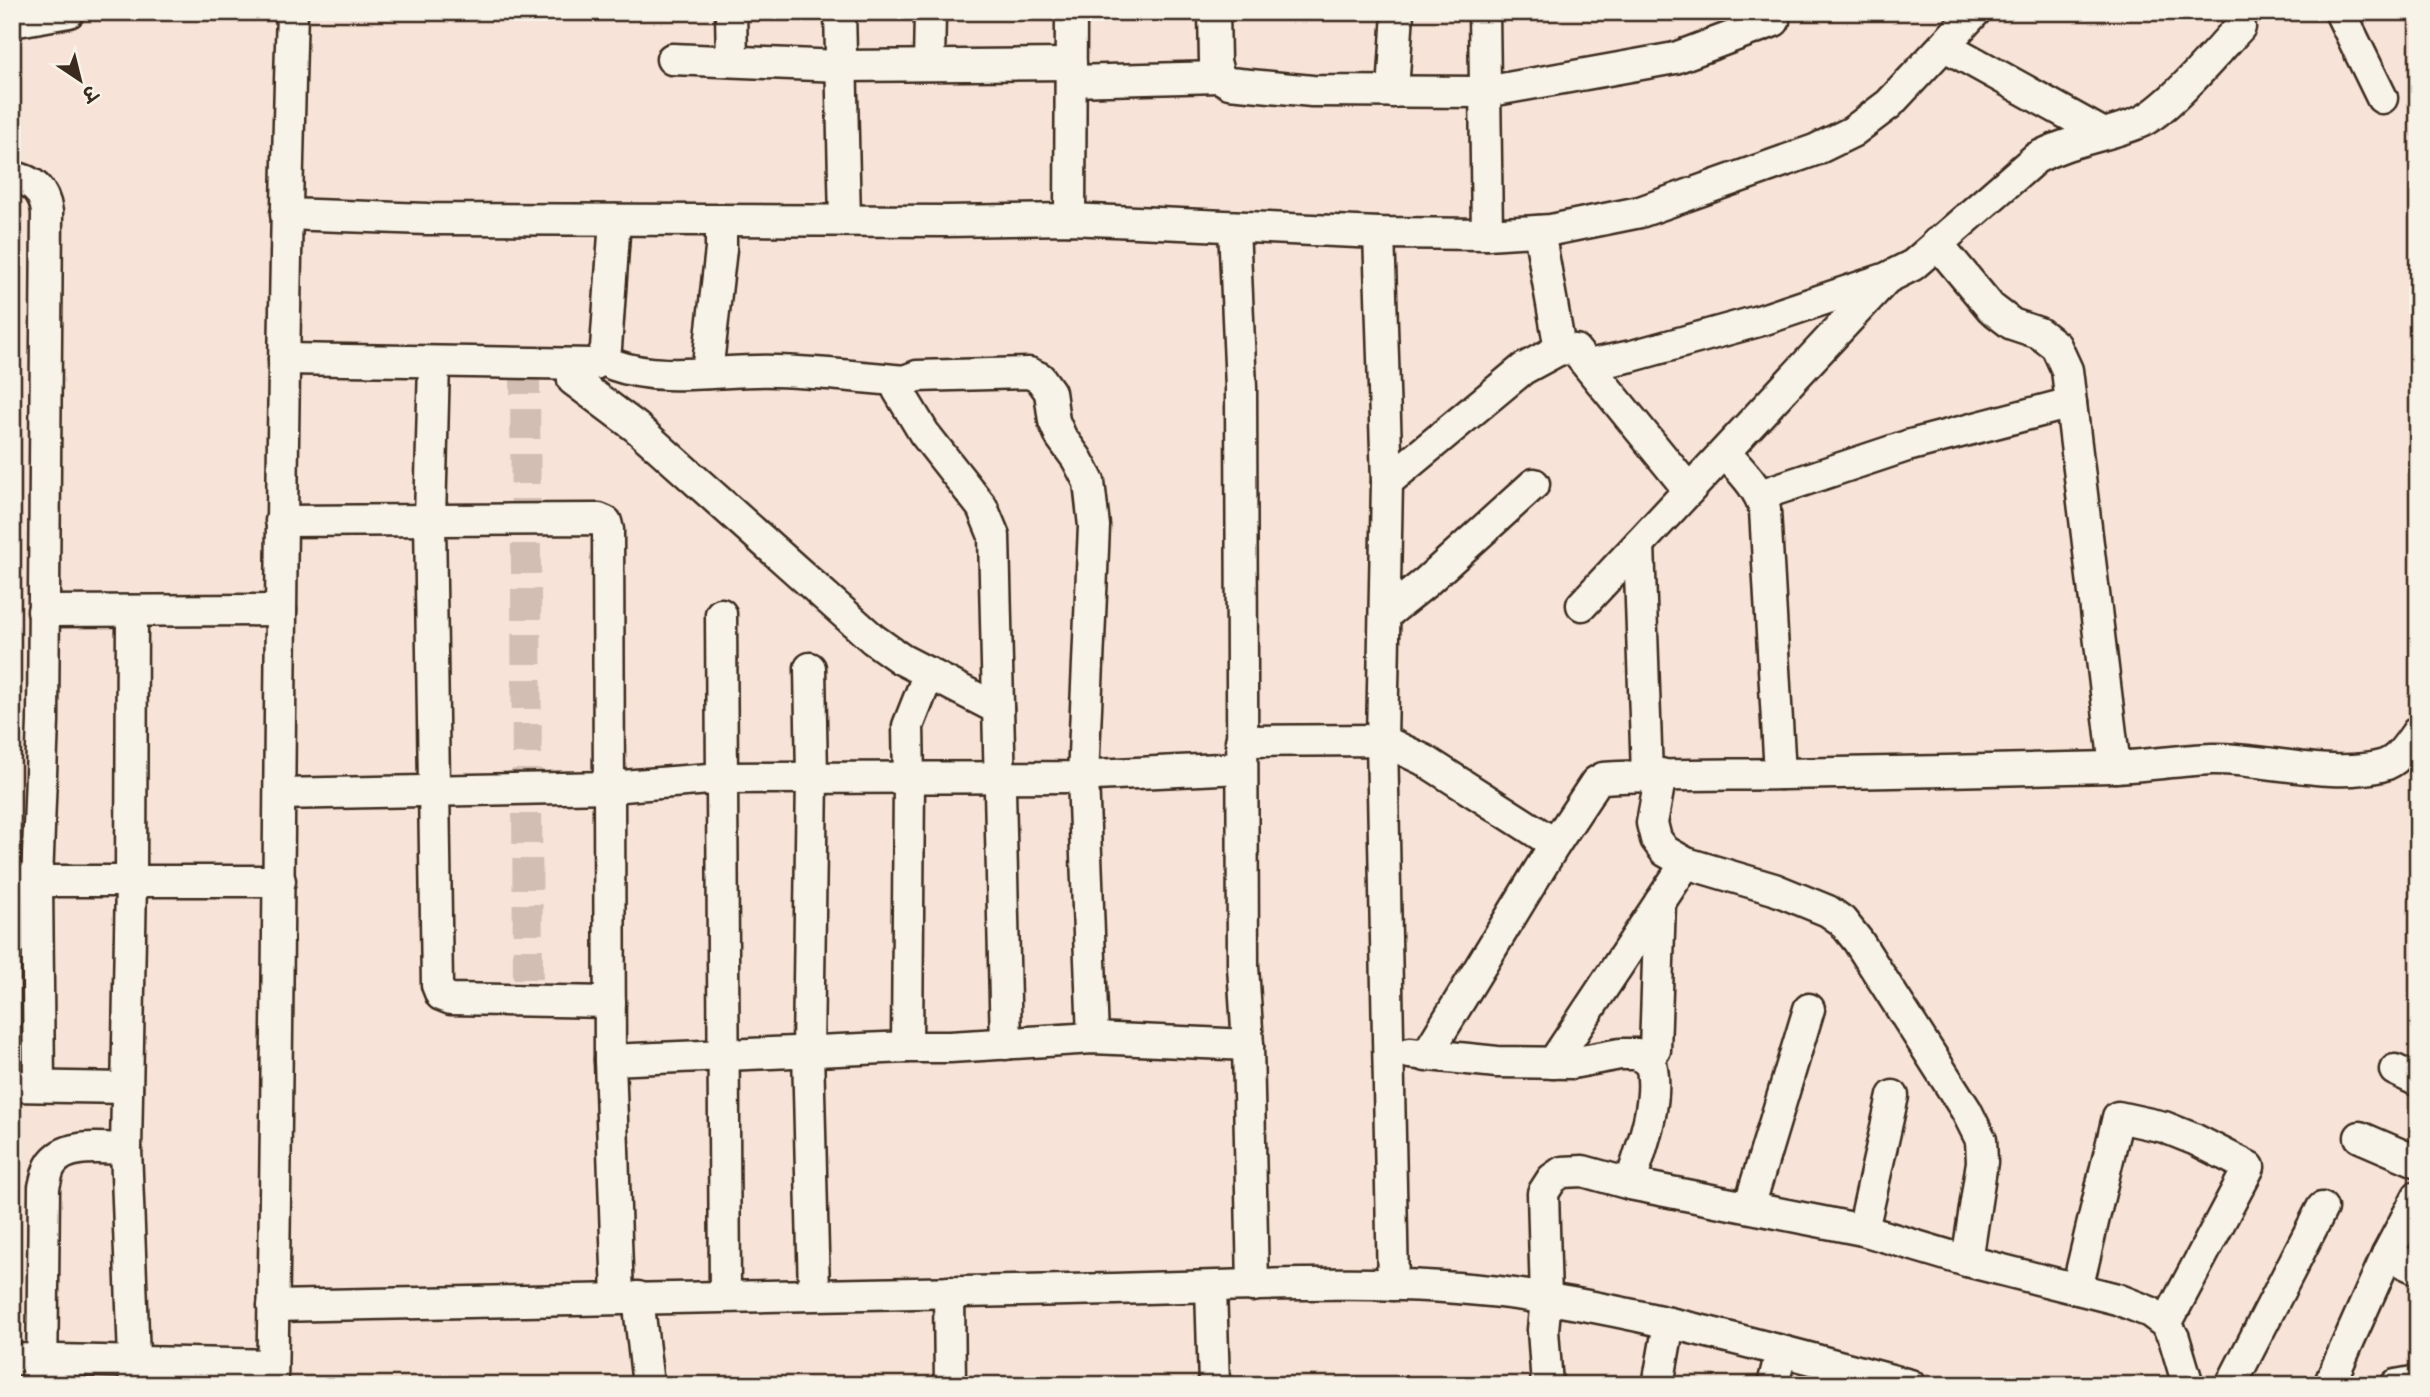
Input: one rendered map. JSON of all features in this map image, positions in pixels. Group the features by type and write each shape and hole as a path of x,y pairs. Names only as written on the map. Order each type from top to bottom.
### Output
{"street":[{"path":"12,22 69,12"},
{"path":"12,1359 42,1373 272,1375 280,881 281,521 292,12"},
{"path":"732,12 732,61"},
{"path":"840,12 845,220"},
{"path":"929,65 930,12"},
{"path":"1070,219 1071,12"},
{"path":"1214,12 1215,61 1219,76"},
{"path":"1393,92 1398,12"},
{"path":"1484,12 1487,234"},
{"path":"286,214 427,219 1070,219 1378,233 1487,234 1539,231 1640,212 1815,150 1852,132 1889,104 1975,12"},
{"path":"2340,12 2382,98"},
{"path":"672,58 841,66 929,65 1071,73 1219,76 1229,83 1312,91 1485,92 1675,58 1774,21"},
{"path":"1588,365 1632,356 1762,320 1887,278 1913,265 2036,158 2059,146 2139,123 2158,112 2240,27"},
{"path":"1945,46 2102,133"},
{"path":"12,177 25,179 38,188 45,198 47,212 43,720 25,881 26,1086 127,1088"},
{"path":"284,359 595,364 602,359 606,348 615,220"},
{"path":"707,373 721,249 721,220"},
{"path":"1234,227 1241,388 1243,966 1248,1045 1253,1286"},
{"path":"1539,231 1560,349"},
{"path":"1378,233 1387,482 1382,740 1393,1285"},
{"path":"1937,243 1991,308 2012,324 2039,333 2056,346 2067,370 2115,767"},
{"path":"1582,605 1887,278"},
{"path":"1387,482 1523,369 1560,349 1575,350 1689,490"},
{"path":"434,362 430,519 436,985 441,995 451,999 610,1002"},
{"path":"572,365 573,380 636,427 873,639 901,659 998,709"},
{"path":"614,365 633,372 773,371 904,380 917,376 1029,373 1040,378 1049,392 1054,421 1089,482 1094,526 1083,777 1093,1038"},
{"path":"904,380 898,390 905,405 982,507 994,536 1006,1044"},
{"path":"1760,495 1907,446 2071,403"},
{"path":"1725,453 1760,495 1765,510 1780,774"},
{"path":"1385,615 1425,583 1534,484"},
{"path":"281,521 598,519 606,522 610,1060 628,1298 648,1385"},
{"path":"1640,544 1654,775 1652,823 1656,839 1665,851 1686,863 1774,889 1828,911 1842,921 1858,941 1966,1110 1981,1140 1982,1162 1967,1261"},
{"path":"43,611 281,610"},
{"path":"132,611 126,1149 135,1373"},
{"path":"720,614 725,1295"},
{"path":"810,668 812,777 808,1051 814,1293"},
{"path":"907,1047 907,742 908,726 929,673"},
{"path":"1426,1056 1555,844 1596,782 1603,778 2115,767 2209,759 2245,759 2308,768 2364,769 2385,766 2401,755 2418,731"},
{"path":"280,794 610,787 722,779 812,777 909,780 1083,777 1241,755 1382,740 1424,760 1555,844"},
{"path":"1553,1063 1686,863"},
{"path":"25,881 280,881"},
{"path":"1655,1050 1660,901"},
{"path":"1749,1207 1809,1009"},
{"path":"610,1060 950,1047 1093,1038 1248,1045"},
{"path":"1389,1050 1426,1056 1553,1063 1638,1054 1651,1064 1655,1079 1647,1128 1630,1184"},
{"path":"1863,1230 1893,1096"},
{"path":"2077,1289 2118,1117 2164,1127 2249,1167 2165,1324"},
{"path":"2360,1138 2418,1161"},
{"path":"42,1373 44,1187 51,1164 68,1151 126,1149"},
{"path":"1547,1385 1543,1330 1546,1299 1543,1193 1552,1179 1562,1172 1583,1171 1630,1184 1863,1230 2128,1304 2150,1312 2165,1324 2174,1338 2188,1385"},
{"path":"2329,1385 2387,1255 2418,1196"},
{"path":"2231,1385 2322,1208"},
{"path":"2387,1255 2418,1269"},
{"path":"273,1307 814,1293 1393,1285 1546,1299 1669,1323 1899,1383"},
{"path":"1211,1288 1214,1385"},
{"path":"949,1292 950,1385"},
{"path":"1657,1385 1669,1323"},
{"path":"1773,1385 1781,1352"},
{"path":"2396,1385 2418,1381"}],"tunnel":[{"path":"525,364 528,999"}]}
